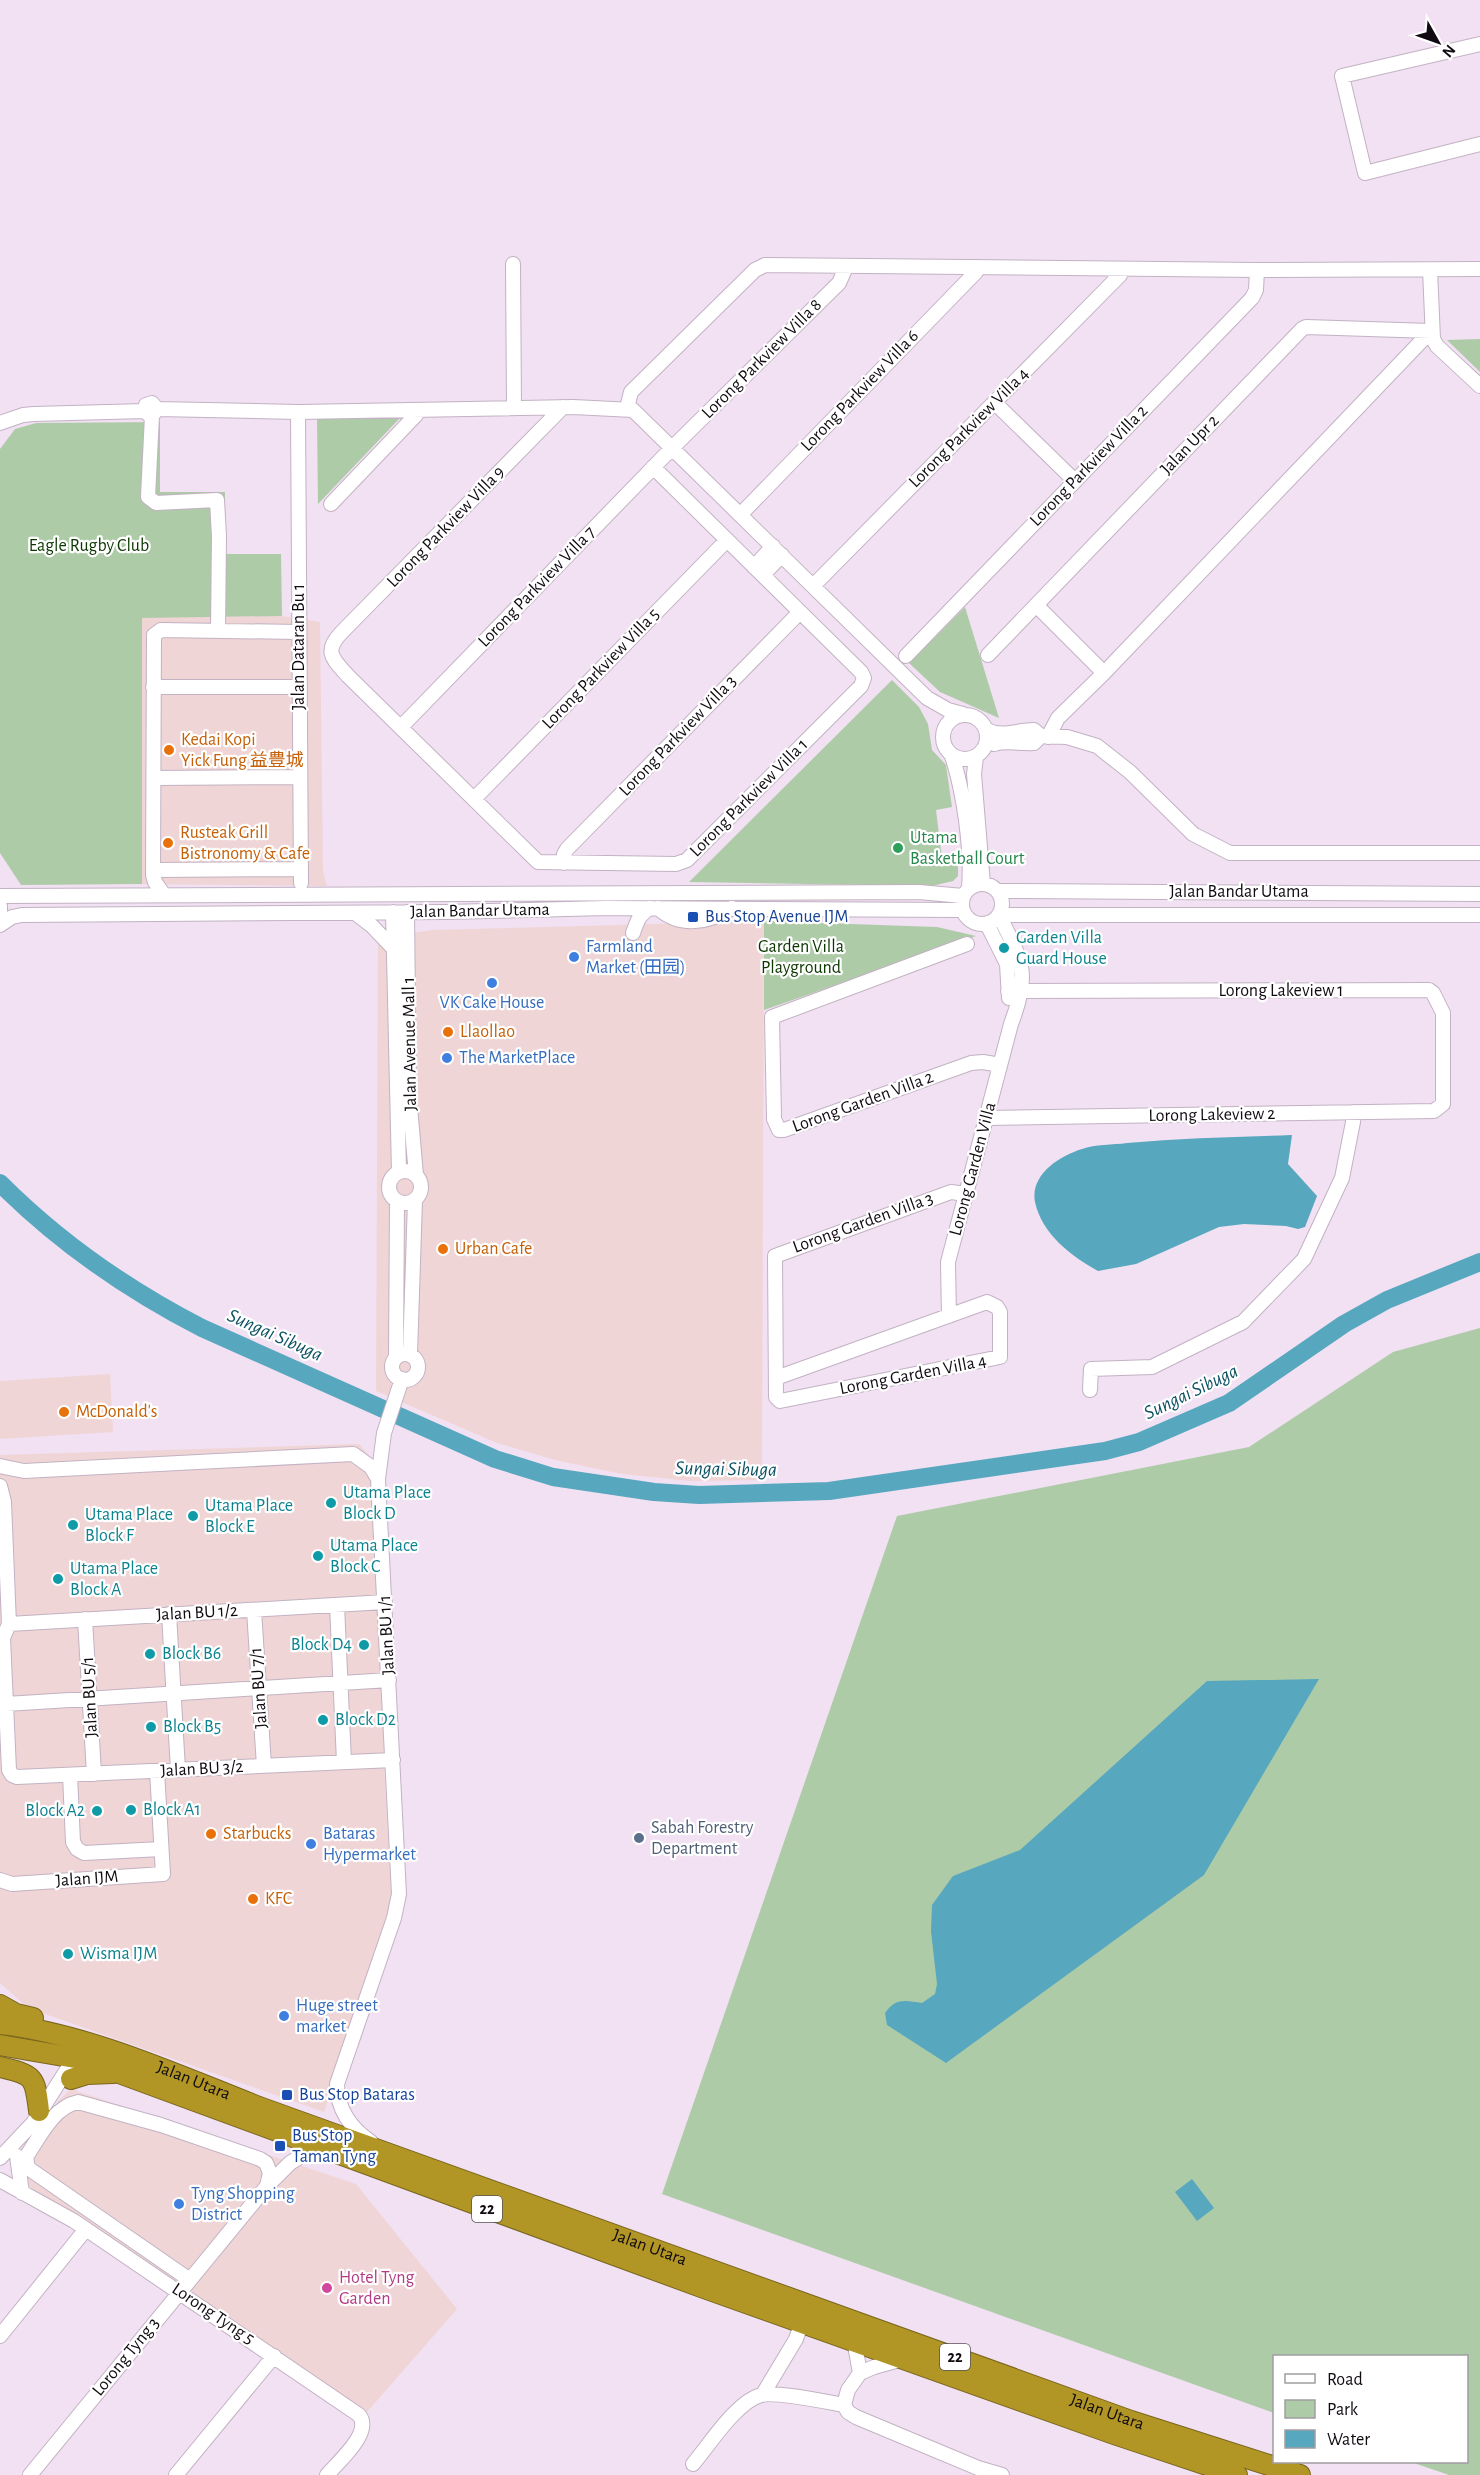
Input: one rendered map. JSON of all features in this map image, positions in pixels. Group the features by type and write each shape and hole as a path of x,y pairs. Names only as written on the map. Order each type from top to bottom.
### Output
{"highway":[{"path":"0,2005 16,2014 97,2033 135,2059"},
{"name":"Jalan Utara","path":"8,2025 103,2047 259,2107 386,2151 514,2200 612,2233 1131,2421 1300,2475"},
{"path":"8,2025 36,2037 68,2043 78,2056 90,2047 103,2047"},
{"name":"Jalan Utara","path":"0,2044 78,2056 330,2152 704,2288 1114,2434 1237,2475"},
{"path":"0,2067 21,2072 33,2081 37,2090 36,2117"},
{"path":"71,2079 97,2073 121,2074"},
{"name":"22","path":"612,2233 610,2241 614,2245 690,2272 704,2288"}],"street":[{"path":"1480,44 1342,76 1365,173 1480,144"},
{"path":"513,264 514,408"},
{"path":"627,408 632,392 759,267 771,265 1257,270 1480,269"},
{"name":"Lorong Parkview Villa 8","path":"673,447 839,283 846,267"},
{"name":"Lorong Parkview Villa 6","path":"741,514 976,272 978,267"},
{"name":"Lorong Parkview Villa 4","path":"813,586 1120,275 1122,269"},
{"name":"Lorong Parkview Villa 2","path":"906,656 1252,298 1256,290 1257,270"},
{"path":"1430,270 1431,331 1437,346 1480,386"},
{"name":"Jalan Upr 2","path":"988,655 1302,329 1306,327 1431,331"},
{"path":"1044,736 1058,718 1104,673 1431,331"},
{"path":"994,402 1075,481"},
{"name":"Lorong Parkview Villa 9","path":"331,648 341,633 563,407"},
{"path":"0,430 6,420 34,414 627,408 638,413 930,701 940,723 947,751 952,756 964,760 980,754 1010,738 1017,730 1034,730 1044,736 1067,737 1097,746 1130,772 1193,834 1224,851 1480,853"},
{"path":"332,504 416,415 418,410"},
{"path":"151,412 148,497 156,503 217,500 218,631"},
{"name":"Jalan Dataran Bu 1","path":"298,412 301,876"},
{"name":"Lorong Parkview Villa 7","path":"401,727 673,447"},
{"name":"Lorong Parkview Villa 1","path":"331,648 331,657 342,669 475,798 532,857 545,863 676,864 687,860 861,686 864,678 861,672 653,468"},
{"name":"Lorong Parkview Villa 5","path":"475,798 727,540"},
{"path":"758,571 778,551"},
{"path":"1036,605 1104,673"},
{"name":"Lorong Parkview Villa 3","path":"564,863 564,854 567,849 800,612"},
{"path":"164,895 154,882 154,635 157,631 299,632"},
{"path":"153,687 300,687"},
{"path":"930,701 978,718 987,730 1010,738"},
{"path":"942,736 951,719 963,714"},
{"path":"983,884 974,774 987,741 987,730"},
{"path":"343,895 360,901 392,901 401,910 421,900 438,900 456,894 919,892 965,898 970,870 959,778 952,756"},
{"path":"154,778 300,777"},
{"path":"154,870 301,876"},
{"path":"287,895 296,890 301,876"},
{"path":"301,876 315,895"},
{"name":"Jalan Bandar Utama","path":"0,925 12,917 22,915 732,908 965,898 983,884 998,891 1480,894"},
{"path":"987,924 999,915 1002,903 998,891"},
{"path":"607,892 625,908"},
{"name":"Jalan Bandar Utama","path":"0,896 456,894"},
{"name":"Jalan Bandar Utama","path":"965,898 969,920 987,924"},
{"path":"0,906 0,915"},
{"path":"633,933 643,912 654,908"},
{"name":"Jalan Avenue Mall 1","path":"401,910 408,941 409,1095 416,1175"},
{"name":"Jalan Avenue Mall 1","path":"399,1172 393,948 401,910"},
{"path":"408,941 424,919 445,912"},
{"path":"355,913 372,926 393,948"},
{"name":"Jalan Bandar Utama","path":"999,915 1480,915"},
{"name":"Lorong Garden Villa","path":"949,1316 948,1262 1011,1024 1020,958 999,915"},
{"name":"Lorong Garden Villa","path":"987,924 1007,964 1015,991"},
{"name":"Lorong Garden Villa 2","path":"967,945 772,1017 774,1119 779,1130 784,1131 971,1063 983,1062 1000,1065"},
{"name":"Lorong Lakeview 1","path":"1015,991 1428,990 1433,993 1443,1013 1443,1104 1439,1109"},
{"name":"Lorong Lakeview 2","path":"986,1118 1353,1113 1439,1109"},
{"path":"1090,1390 1091,1369 1152,1367 1243,1322 1304,1259 1342,1178 1353,1113"},
{"path":"410,1355 415,1200 421,1189 416,1175 408,1171 399,1172 391,1179 389,1189 393,1198 406,1204 415,1200"},
{"name":"Lorong Garden Villa 3","path":"776,1378 775,1256 951,1192 966,1194"},
{"path":"396,1357 402,1354 410,1355 417,1361 416,1372 411,1378 402,1379 395,1375 392,1368 396,1357 397,1201"},
{"name":"Lorong Garden Villa 4","path":"987,1302 997,1307 1000,1312 1000,1357 780,1401 776,1397 776,1378 987,1302"},
{"path":"378,1479 383,1439 402,1379"},
{"path":"0,1466 24,1471 357,1456 383,1439"},
{"path":"357,1456 378,1479"},
{"path":"0,1480 15,1477 24,1471"},
{"name":"Jalan BU 1/1","path":"378,1479 398,1900 337,2084 339,2099 353,2128 386,2151"},
{"path":"0,1486 4,1502 9,1624 3,1638 6,1704 389,1680"},
{"name":"Jalan BU 1/2","path":"9,1624 385,1602"},
{"path":"337,1605 344,1762"},
{"name":"Jalan BU 7/1","path":"254,1610 264,1766"},
{"path":"169,1614 178,1770"},
{"name":"Jalan BU 5/1","path":"85,1619 94,1774"},
{"name":"Jalan BU 3/2","path":"6,1704 9,1770 17,1777 393,1760"},
{"path":"70,1775 73,1842 76,1849 84,1853 161,1849 157,1771"},
{"name":"Jalan IJM","path":"6,1882 163,1874 161,1849"},
{"path":"0,1892 6,1882"},
{"path":"0,2158 71,2079 78,2056"},
{"path":"36,2117 78,2056"},
{"path":"190,2280 28,2168 26,2157 57,2112 69,2104 78,2102 161,2125 266,2163 270,2173 267,2186"},
{"path":"15,2142 22,2193"},
{"name":"Lorong Tyng 3","path":"30,2475 267,2186 290,2163 304,2154 330,2152"},
{"name":"Lorong Tyng 5","path":"0,2180 74,2221 181,2291 362,2419 361,2434 327,2475"},
{"path":"74,2221 82,2206"},
{"path":"102,2239 111,2224"},
{"path":"0,2336 86,2229"},
{"path":"763,2394 796,2339 802,2322"},
{"path":"854,2340 860,2373"},
{"path":"176,2475 274,2356"},
{"path":"844,2405 848,2390 860,2373 904,2359"},
{"path":"693,2464 739,2409 749,2400 763,2394 844,2405 856,2417 978,2468 1002,2475"}],"shaded area":[{"path":"282,616 320,622 323,871 327,886 142,884 142,617"},
{"path":"764,921 762,1480 690,1481 622,1474 555,1460 497,1443 376,1391 378,938 432,930"},
{"path":"110,1374 113,1432 0,1439 0,1381"},
{"path":"359,1444 382,1470 384,1764 391,1894 386,1930 324,2112 28,2008 0,1983 0,1455"},
{"path":"71,2089 356,2184 457,2309 367,2412 197,2295 27,2185 22,2147 59,2100"}],"green space":[{"path":"1480,339 1480,372 1447,340"},
{"path":"317,417 401,417 318,504"},
{"name":"Eagle Rugby Club","path":"160,422 160,492 225,492 225,554 281,554 282,616 142,618 142,884 21,885 0,853 0,449 15,429 36,423"},
{"path":"965,607 999,718 940,692 909,663"},
{"path":"892,680 919,707 928,724 932,750 946,765 952,807 936,810 942,859 958,858 958,876 953,881 932,886 689,882"},
{"name":"Garden Villa Playground","path":"764,921 937,927 976,936 764,1010"},
{"path":"1480,1328 1480,2475 1449,2475 1414,2463 1468,2463 1468,2355 1273,2355 1273,2413 662,2194 897,1516 1249,1447 1393,1352"}],"water":[{"path":"1292,1135 1288,1164 1317,1196 1305,1227 1298,1229 1286,1226 1244,1224 1219,1227 1136,1264 1098,1271 1059,1243 1044,1224 1035,1202 1037,1183 1048,1168 1064,1156 1087,1147 1168,1140"},
{"path":"1319,1679 1204,1875 946,2063 887,2025 885,2013 897,2002 922,2003 935,1994 937,1984 931,1931 932,1905 953,1876 1020,1850 1207,1681"},
{"path":"1192,2179 1214,2208 1197,2221 1175,2192"}],"waterway":[{"name":"Sungai Sibuga","path":"0,1183 70,1245 121,1281 174,1313 202,1328 495,1459 553,1477 654,1492 699,1495 829,1491 1105,1451 1139,1442 1229,1403 1344,1324 1387,1300 1480,1262"}],"place":[{"name":"Kedai Kopi Yick Fung 益豊城","path":"169,750"},
{"name":"Rusteak Grill Bistronomy & Cafe","path":"168,843"},
{"name":"Utama Basketball Court","path":"898,848"},
{"name":"Bus Stop Avenue IJM","path":"693,917"},
{"name":"Garden Villa Guard House","path":"1004,948"},
{"name":"Farmland Market (田园)","path":"574,957"},
{"name":"VK Cake House","path":"492,983"},
{"name":"Llaollao","path":"448,1032"},
{"name":"The MarketPlace","path":"447,1058"},
{"name":"Urban Cafe","path":"443,1249"},
{"name":"McDonald's","path":"64,1412"},
{"name":"Utama Place Block D","path":"331,1503"},
{"name":"Utama Place Block E","path":"193,1516"},
{"name":"Utama Place Block F","path":"73,1525"},
{"name":"Utama Place Block C","path":"318,1556"},
{"name":"Utama Place Block A","path":"58,1579"},
{"name":"Block D4","path":"364,1645"},
{"name":"Block B6","path":"150,1654"},
{"name":"Block D2","path":"323,1720"},
{"name":"Block B5","path":"151,1727"},
{"name":"Block A1","path":"131,1810"},
{"name":"Block A2","path":"97,1811"},
{"name":"Starbucks","path":"211,1834"},
{"name":"Sabah Forestry Department","path":"639,1838"},
{"name":"Bataras Hypermarket","path":"311,1844"},
{"name":"KFC","path":"253,1899"},
{"name":"Wisma IJM","path":"68,1954"},
{"name":"Huge street market","path":"284,2016"},
{"name":"Bus Stop Bataras","path":"287,2095"},
{"name":"Bus Stop Taman Tyng","path":"280,2146"},
{"name":"Tyng Shopping District","path":"179,2204"},
{"name":"Hotel Tyng Garden","path":"327,2288"}]}
